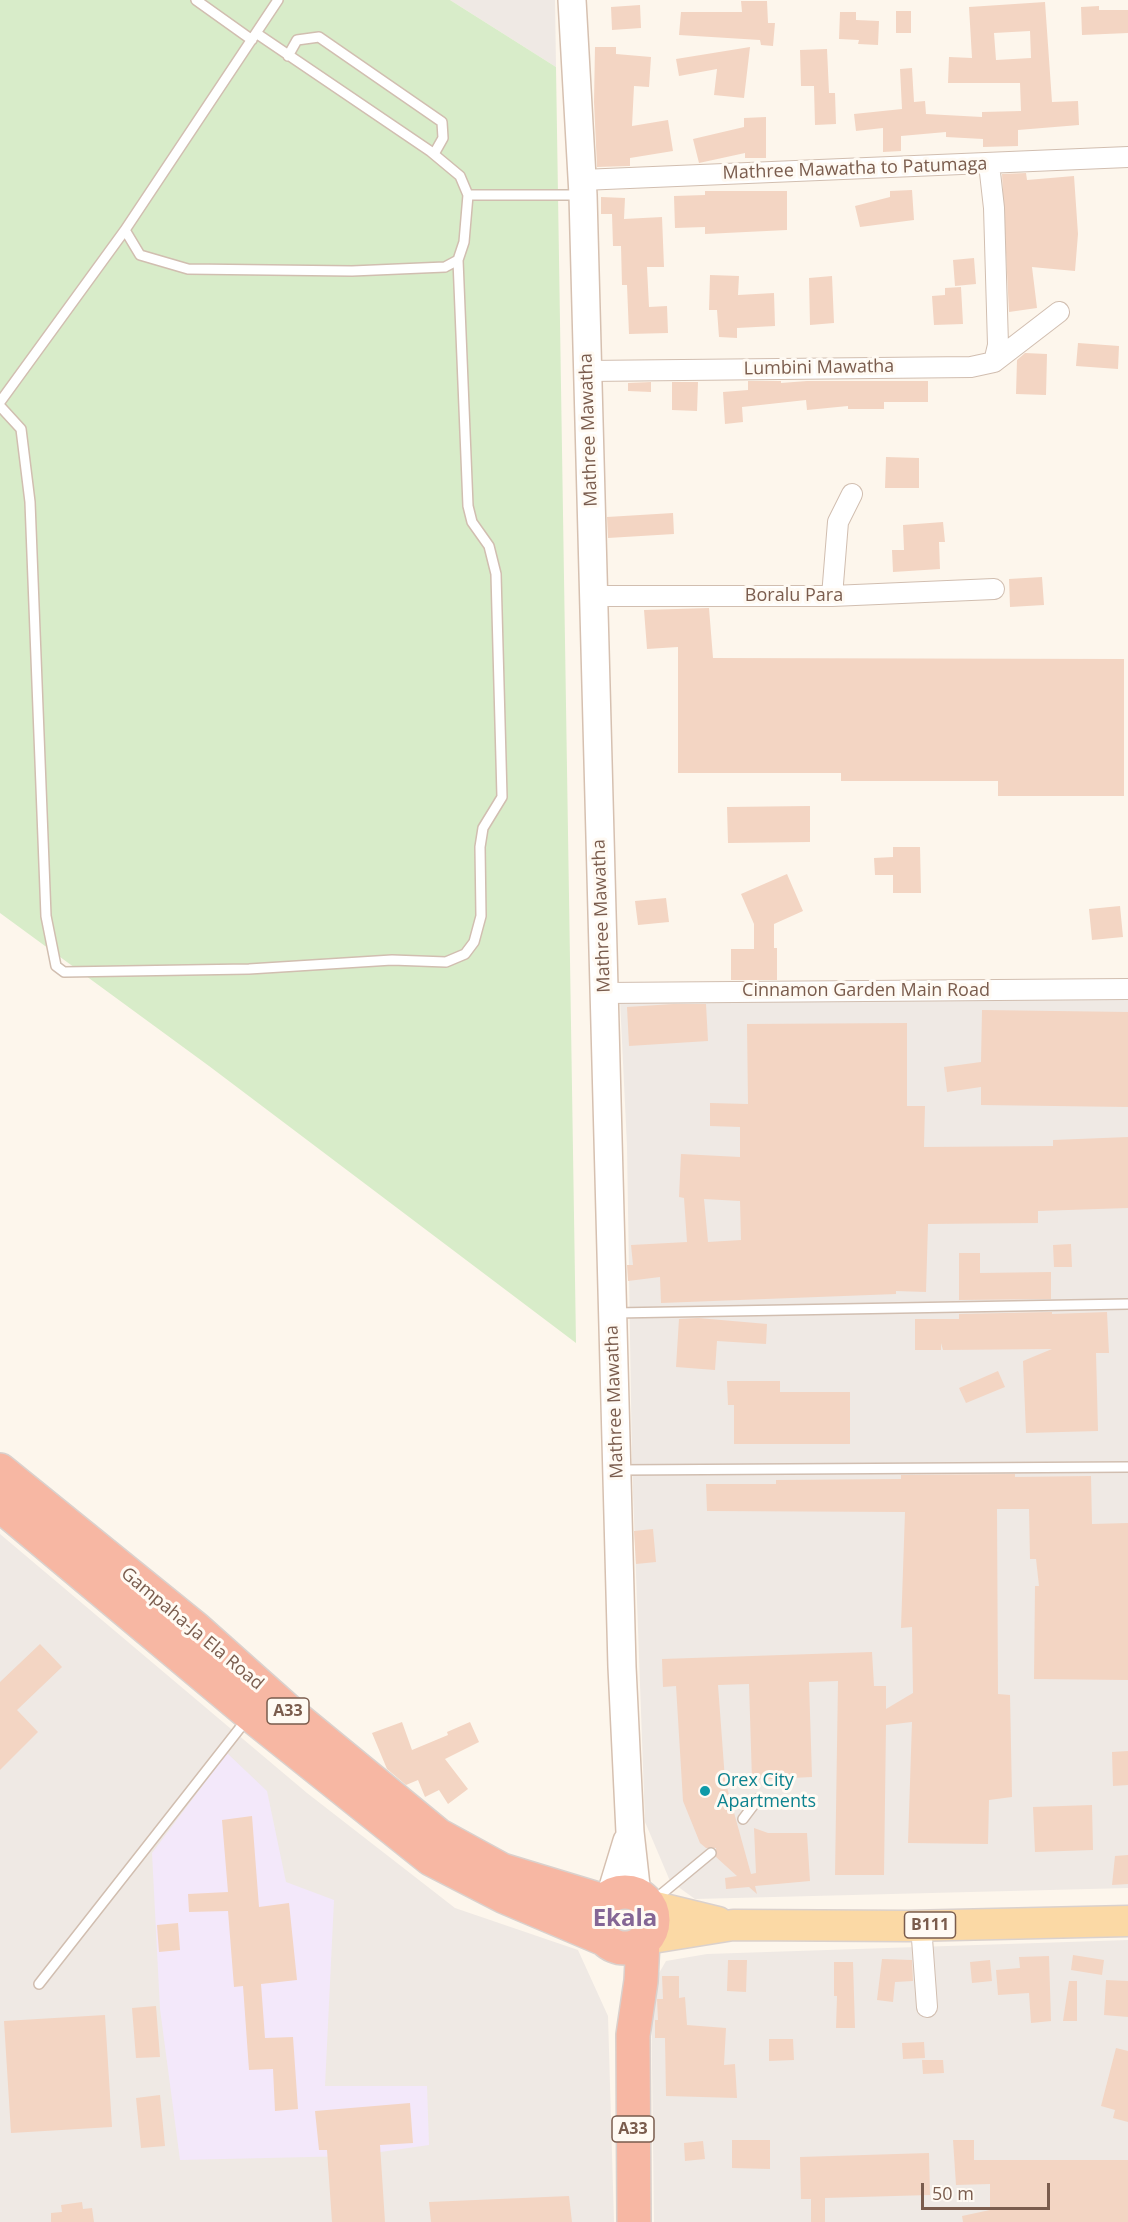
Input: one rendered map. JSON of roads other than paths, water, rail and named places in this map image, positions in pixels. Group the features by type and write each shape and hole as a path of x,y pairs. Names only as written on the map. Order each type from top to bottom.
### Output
{"highway":[{"name":"Gampaha-Ja Ela Road","path":"0,1470 195,1628 297,1719 438,1835 502,1870 625,1900"},
{"name":"Gampaha-Ja Ela Road","path":"0,1505 250,1715 431,1859 497,1893 627,1941"},
{"path":"625,1900 652,1918 627,1941 597,1924 597,1916 625,1900"},
{"name":"A33","path":"627,1941 633,2035 634,2222"}],"main road":[{"name":"B111","path":"625,1900 733,1925"},
{"name":"B111","path":"627,1941 733,1925 921,1925 1128,1921"}],"street":[{"name":"Mathree Mawatha","path":"572,0 583,188 617,1470 630,1832 625,1900"},
{"name":"Mathree Mawatha to Patumaga","path":"583,188 1128,157"},
{"path":"989,164 994,208 998,345 994,362"},
{"path":"994,362 1059,312"},
{"name":"Lumbini Mawatha","path":"587,370 971,367 994,362"},
{"path":"832,596 838,522 852,494"},
{"name":"Boralu Para","path":"593,596 832,596 994,589"},
{"name":"Cinnamon Garden Main Road","path":"604,993 1128,989"},
{"path":"921,1925 927,2007"}],"lane":[{"path":"0,406 21,429 30,502 46,916 56,966 64,972 249,969 392,960 446,962 465,954 474,942 480,916 480,847 483,828 502,797 496,574 489,546 472,522 468,506 458,260 464,242 468,195 460,176 434,154 288,56 196,0"},
{"path":"0,402 125,230 278,0"},
{"path":"288,56 297,40 309,36 319,37 442,122 443,138 434,154"},
{"path":"468,195 583,188"},
{"path":"125,230 140,255 188,269 352,272 445,267 458,260"},
{"path":"613,1313 1128,1304"},
{"path":"617,1470 1128,1467"},
{"path":"39,1984 250,1715"},
{"path":"743,1819 758,1799"},
{"path":"625,1900 711,1853"}],"place":[{"name":"Orex City Apartments","path":"705,1791"}],"district":[{"name":"Ekala","path":"625,1919"}]}
